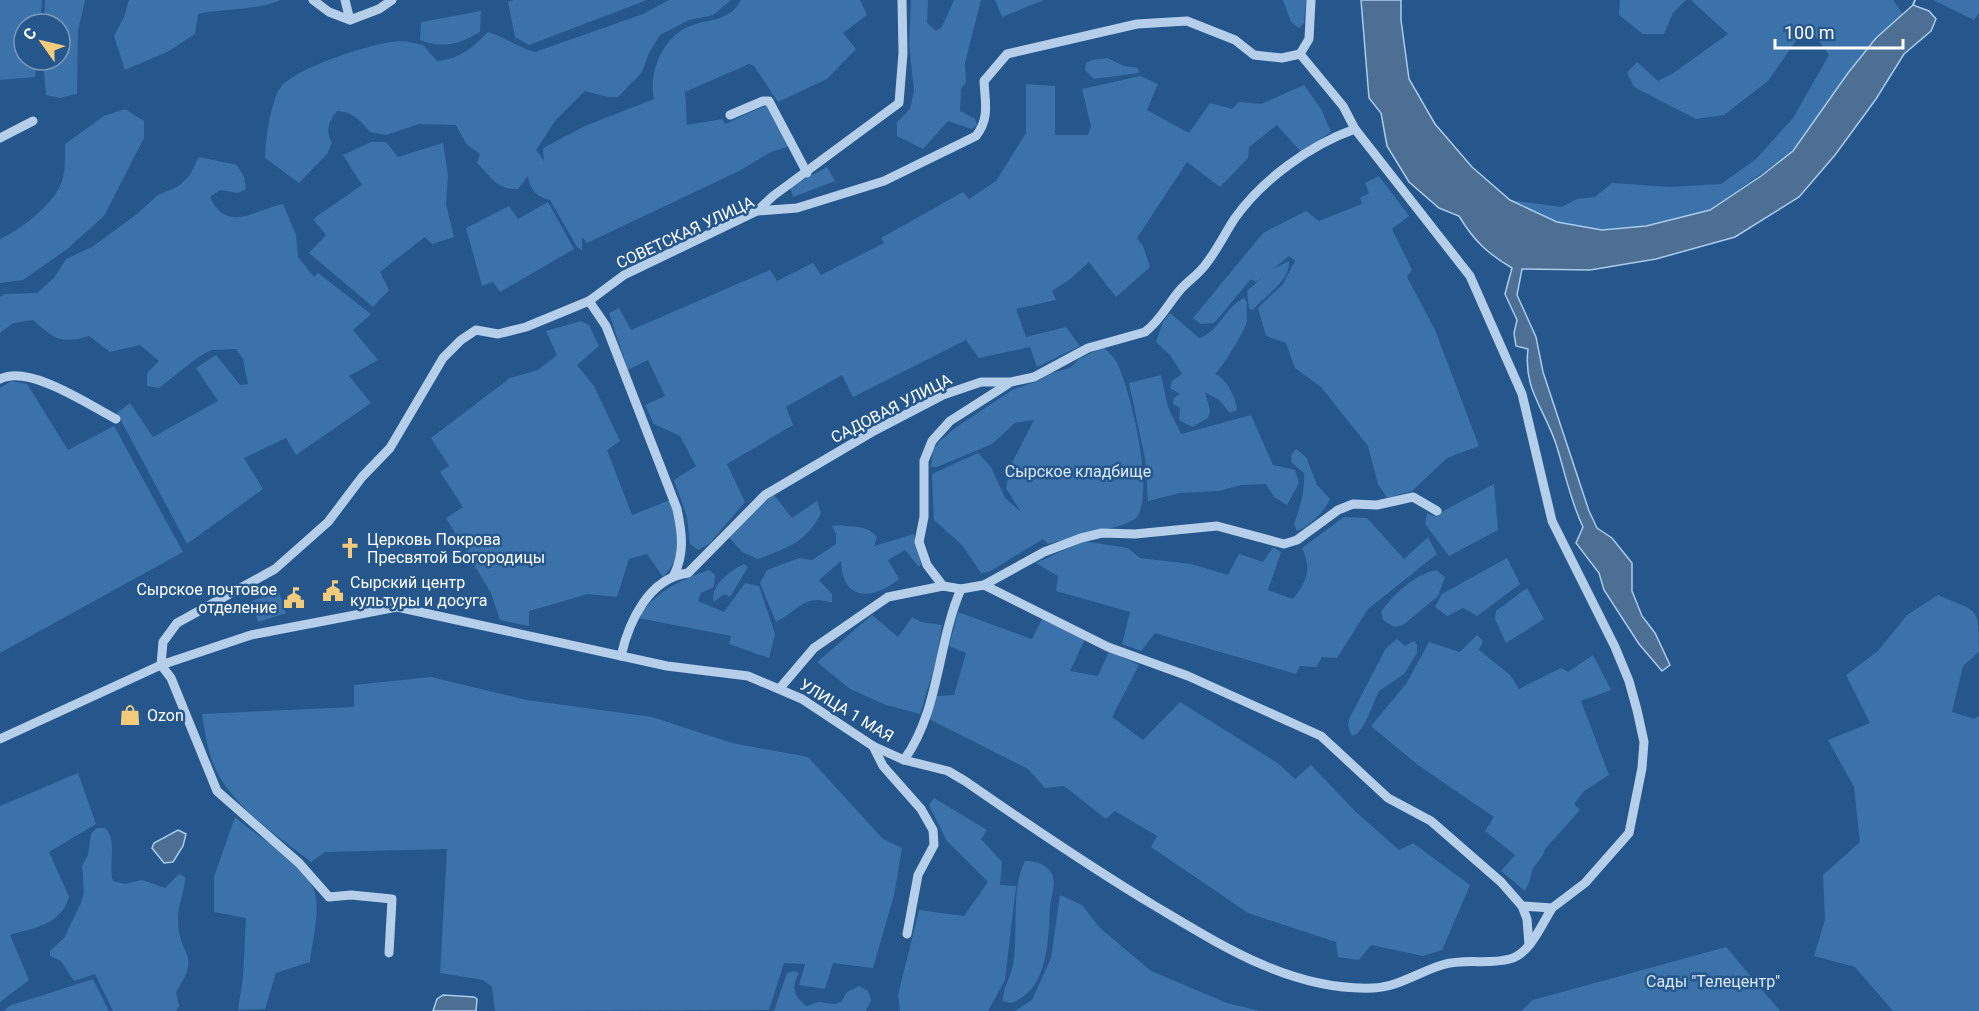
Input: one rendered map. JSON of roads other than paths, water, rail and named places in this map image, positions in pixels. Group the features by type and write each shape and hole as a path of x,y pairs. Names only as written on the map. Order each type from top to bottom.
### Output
{"street":[{"path":"313,0 329,12 350,20 379,9 392,0"},
{"path":"345,0 350,20"},
{"path":"757,211 772,196 807,173 899,103 903,53 902,0"},
{"path":"1311,0 1309,39 1300,54 1343,106 1355,129 1470,276 1522,393 1552,521 1615,647 1629,681 1637,710 1644,742 1642,768 1629,833 1585,884 1552,908 1522,906"},
{"name":"СОВЕТСКАЯ УЛИЦА","path":"161,665 163,642 167,632 177,623 275,569 328,522 362,477 390,448 443,358 461,340 476,330 498,334 526,327 589,301 624,275 757,211 797,208 884,181 976,135 984,126 987,117 984,81 1006,54 1137,24 1187,21 1235,40 1254,55 1282,58 1300,54"},
{"path":"729,116 764,100 770,101 807,173"},
{"path":"0,138 33,121"},
{"name":"САДОВАЯ УЛИЦА","path":"621,656 627,629 652,593 674,575 688,573 765,495 872,432 943,395 981,382 1011,382 1034,376 1088,348 1145,332 1180,290 1206,265 1236,216 1266,186 1299,158 1331,138 1355,129"},
{"path":"589,301 606,327 676,509 682,536 682,559 674,575"},
{"path":"0,379 8,375 39,379 116,419"},
{"path":"943,586 927,565 919,542 924,517 924,461 932,441 950,421 1011,382"},
{"path":"780,688 814,648 888,597 943,586 961,589 984,585 1044,552 1102,533 1135,534 1217,526 1284,544 1297,540 1338,510 1353,504 1377,505 1413,497 1437,512"},
{"path":"984,585 1108,647 1188,676 1321,736 1388,798 1438,828 1501,882 1522,906 1527,919 1529,945"},
{"path":"904,760 917,742 927,715 950,615 961,589"},
{"name":"УЛИЦА 1 МАЯ","path":"161,665 251,635 397,607 621,656 696,670 724,671 748,676 802,699 873,746 904,760 948,771 965,780 1097,872 1212,941 1290,975 1310,981 1375,988 1396,984 1459,961 1510,959 1529,945 1552,908"},
{"path":"0,739 161,665 171,678 216,791 299,863 329,897 351,895 392,899 389,953"},
{"path":"873,746 883,766 915,801 933,830 934,844 918,875 908,934"}],"waterway":[{"path":"1913,5 1915,0"}],"place":[{"name":"Церковь Покрова Пресвятой Богородицы","path":"350,548"},
{"name":"Сырский центр культуры и досуга","path":"333,591"},
{"name":"Сырское почтовое отделение","path":"294,598"},
{"name":"Ozon","path":"130,715"}],"park label":[{"name":"Сырское кладбище","path":"1078,471"},
{"name":"Сады \"Телецентр\"","path":"1713,981"}]}
